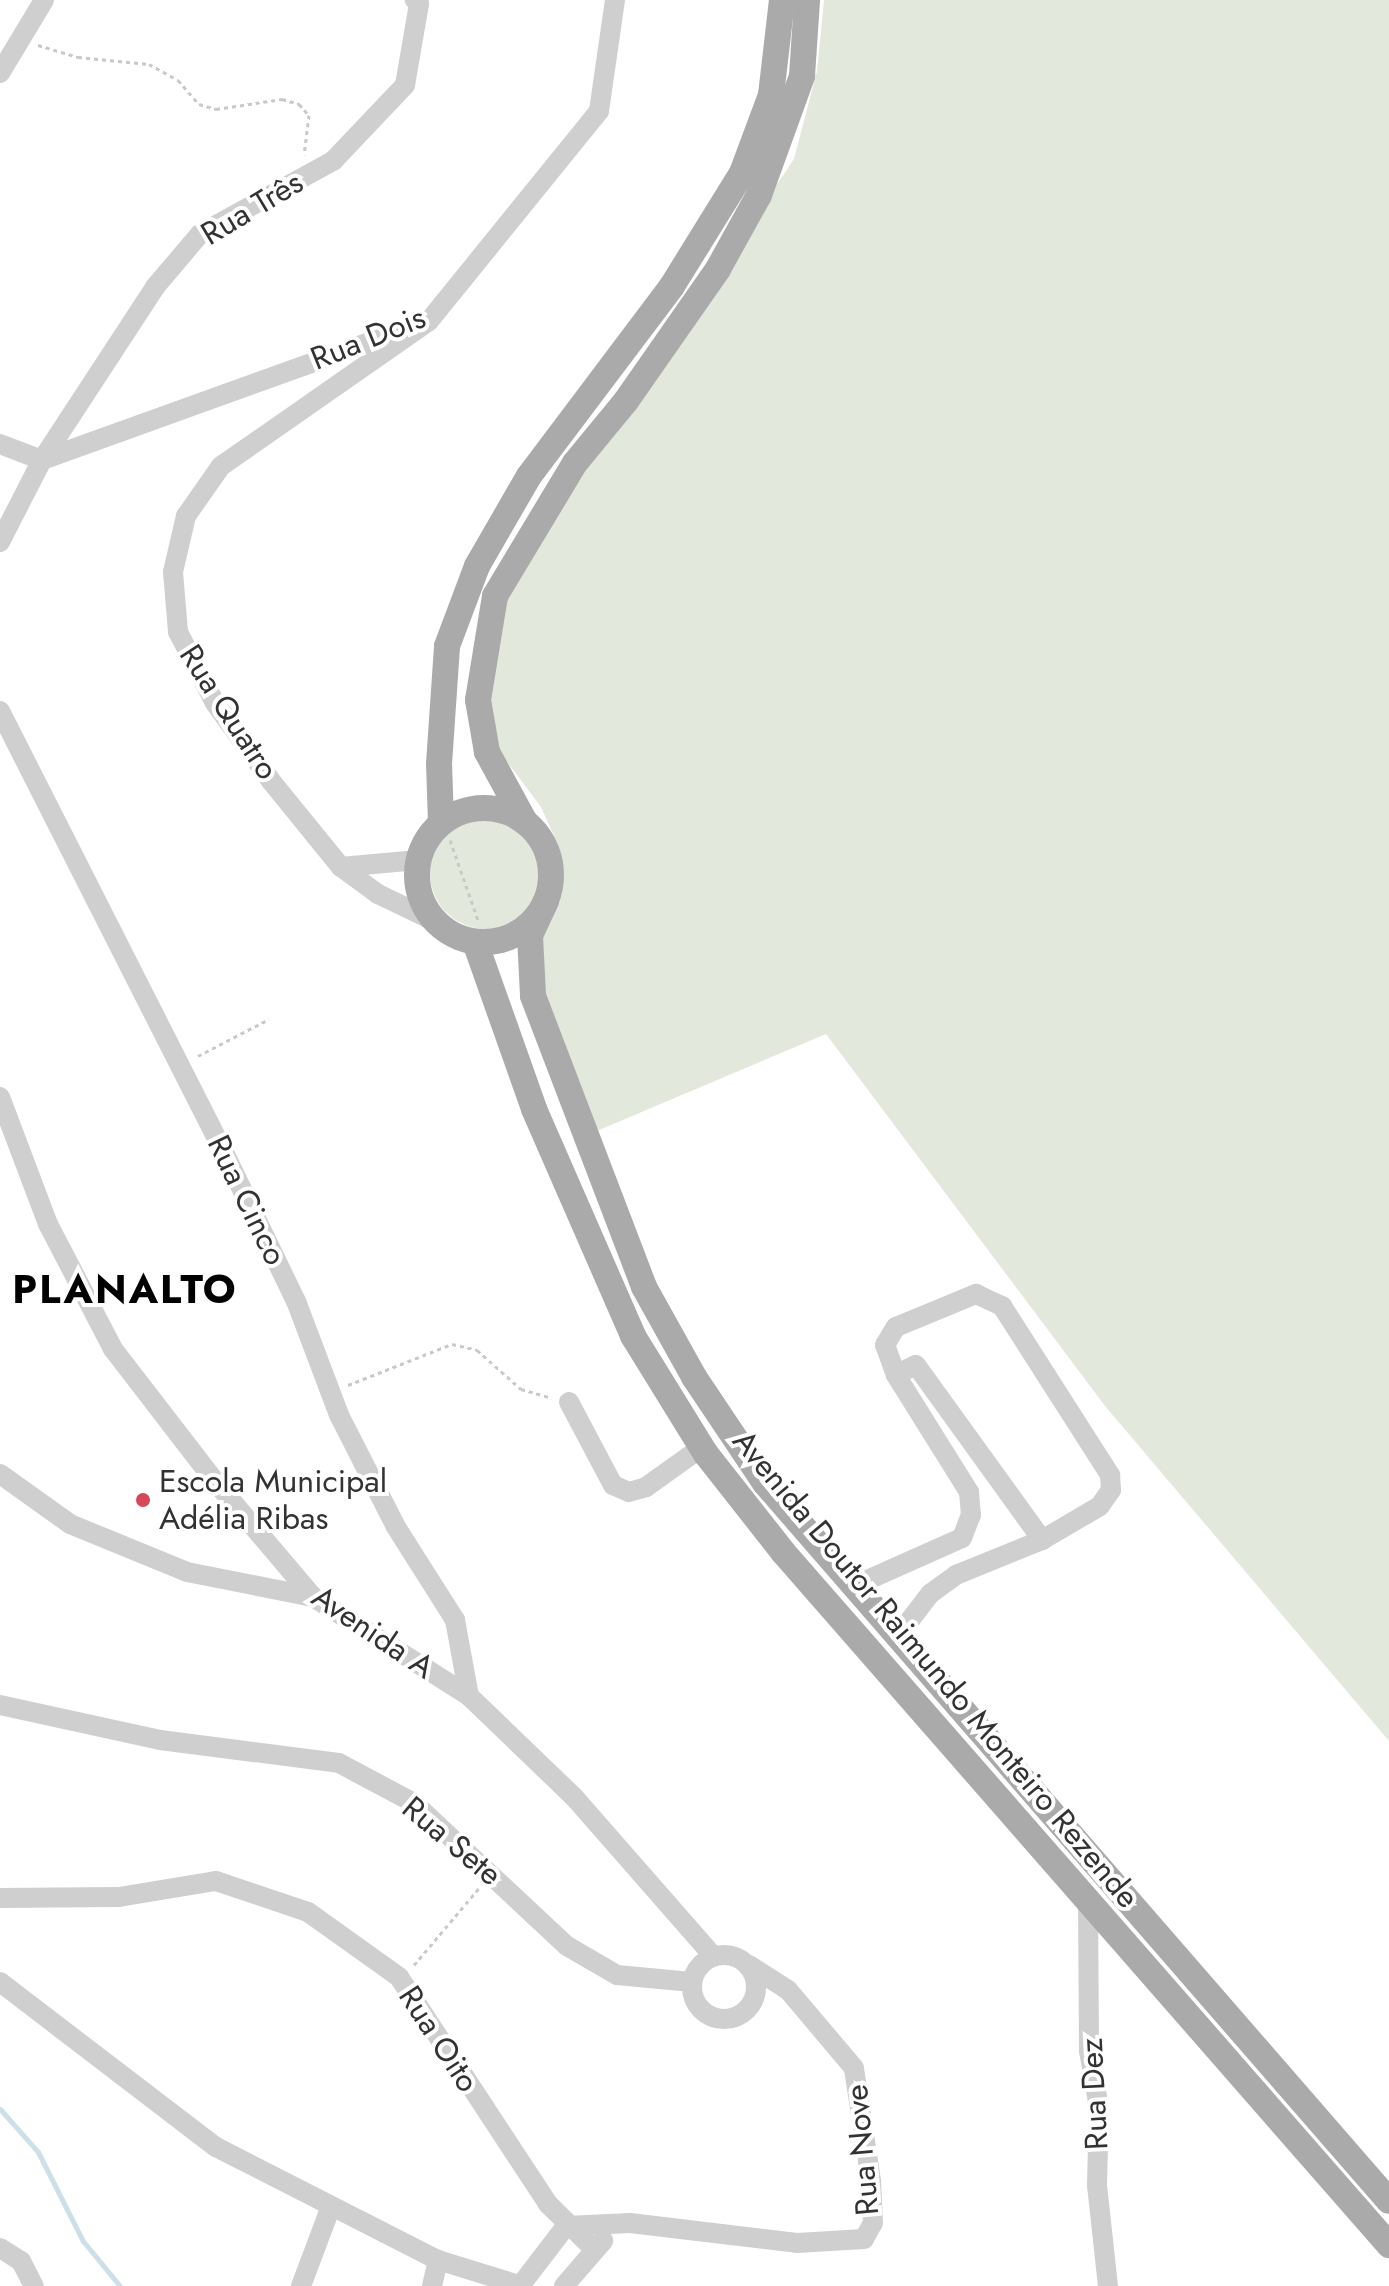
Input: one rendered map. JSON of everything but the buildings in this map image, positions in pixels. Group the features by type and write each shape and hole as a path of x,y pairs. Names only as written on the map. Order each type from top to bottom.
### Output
{"main road":[{"path":"444,821 439,764 447,646 477,566 529,476 672,286 742,173 771,95 782,0"},
{"name":"Avenida Doutor Raimundo Monteiro Rezende","path":"807,0 802,76 759,195 718,269 626,401 575,463 495,596 478,700 487,752 525,822 549,858 546,901 530,936 533,996 644,1287 694,1377 765,1483 1389,2201"},
{"path":"525,822 483,808 444,821 418,860 417,882 436,922 480,942 522,931 546,901"},
{"name":"Avenida Doutor Raimundo Monteiro Rezende","path":"480,942 534,1109 633,1336 702,1447 783,1552 1389,2245"}],"street":[{"path":"0,73 15,40 44,0"},
{"name":"Rua Três","path":"42,460 155,287 200,234 333,161 405,85 419,4 415,0"},
{"name":"Rua Dois","path":"42,460 429,321 599,111 615,0"},
{"name":"Rua Quatro","path":"429,321 221,466 186,516 173,572 178,632 215,703 341,867 378,894 436,922"},
{"path":"0,444 42,460 0,542"},
{"name":"Rua Cinco","path":"0,711 296,1301 331,1394 396,1527 455,1620 469,1696"},
{"path":"341,867 418,860"},
{"name":"Avenida A","path":"0,1097 48,1224 113,1349 313,1597 469,1696 574,1797 713,1956"},
{"path":"854,1586 962,1538 971,1515 969,1492 896,1375 885,1345 896,1327 976,1294 1002,1306 1110,1475 1111,1490 1100,1506 1042,1540 956,1575 930,1594 897,1637"},
{"path":"896,1375 910,1365 924,1369 1042,1540"},
{"path":"569,1402 613,1485 629,1492 646,1487 702,1447"},
{"path":"0,1474 70,1524 187,1572 313,1597"},
{"name":"Rua Sete","path":"0,1705 160,1740 339,1763 414,1803 567,1946 617,1975 692,1982"},
{"name":"Rua Oito","path":"0,1898 119,1897 216,1881 308,1912 401,1980 566,2226 592,2247"},
{"name":"Rua Dez","path":"1088,1902 1089,2051 1099,2108 1097,2185 1108,2286"},
{"path":"732,1955 749,1965 756,1995 734,2018 704,2011 692,1982 699,1966 713,1956 732,1955"},
{"name":"Rua Nove","path":"566,2226 630,2223 797,2243 864,2239 873,2223 854,2068 788,1990 749,1965"},
{"path":"0,1982 216,2147 330,2209 438,2260 521,2286 566,2226"},
{"path":"301,2286 330,2209"},
{"path":"564,2286 592,2247 630,2223"},
{"path":"0,2248 21,2261 34,2286"},
{"path":"432,2286 438,2260"}],"path":[{"path":"15,40 78,57 149,64 178,80 199,104 216,109 282,99 299,104 309,115 302,178"},
{"path":"444,821 480,942"},
{"path":"180,1065 269,1019"},
{"path":"331,1394 409,1357 452,1344 477,1350 521,1389 569,1402"},
{"path":"401,1980 492,1873"}],"shaded area":[{"path":"824,0 1389,0 1389,1741 1105,1406 826,1034 592,1133 536,983 545,915 560,880 558,845 541,807 493,743 488,666 511,578 794,159 817,71"},
{"path":"486,817 507,821 525,834 538,852 542,873 538,894 525,912 507,925 486,929 465,925 447,912 434,894 430,873 434,852 447,834 465,821"}],"waterway":[{"path":"0,2109 38,2152 83,2241 120,2286"}],"place":[{"name":"Escola Municipal Adélia Ribas","path":"143,1500"}],"district":[{"name":"PLANALTO","path":"125,1289"}]}
